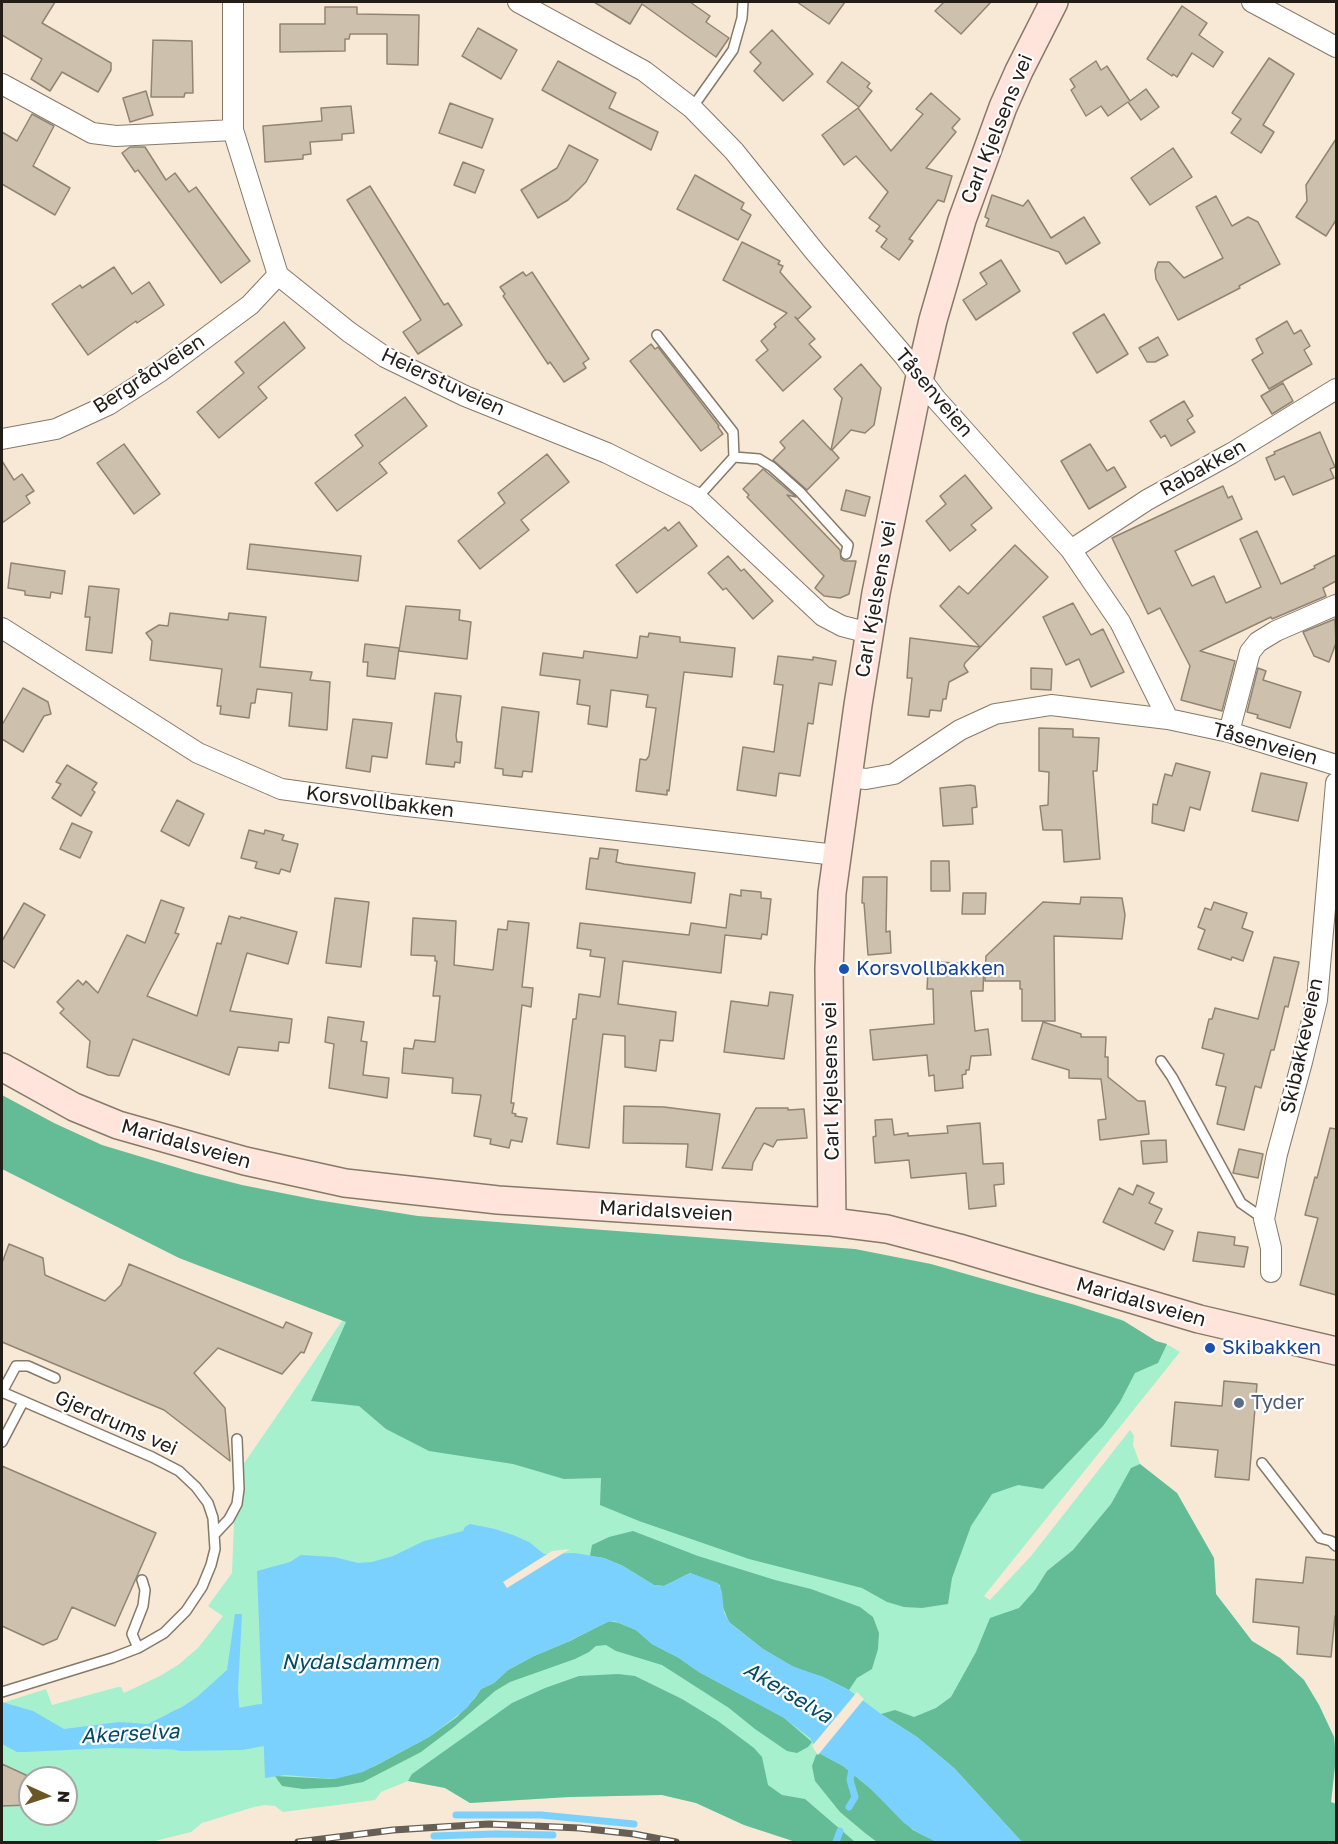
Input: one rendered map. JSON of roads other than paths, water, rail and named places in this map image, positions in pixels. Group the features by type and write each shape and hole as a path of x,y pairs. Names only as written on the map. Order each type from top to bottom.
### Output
{"main road":[{"name":"Carl Kjelsens vei","path":"832,1222 829,969 832,893 869,633 933,320 977,175 1019,71 1054,2"},
{"name":"Maridalsveien","path":"2,1066 74,1107 118,1125 245,1161 345,1183 438,1195 553,1205 832,1222 887,1229 1199,1319 1336,1351"}],"street":[{"path":"233,2 232,130 278,275"},
{"name":"Tåsenveien","path":"518,2 644,72 692,108 734,150 920,376 935,398 1071,550 1120,622 1168,718 1229,732 1336,765"},
{"path":"1256,2 1336,46"},
{"path":"2,84 92,133 116,136 232,130"},
{"name":"Bergrådveien","path":"2,439 56,429 108,405 161,371 250,305 278,275"},
{"name":"Heierstuveien","path":"278,275 349,332 385,357 465,396 607,453 697,498 823,615 842,626 869,633"},
{"name":"Rabakken","path":"1071,550 1147,500 1232,453 1336,389"},
{"path":"1229,732 1250,652 1258,642 1276,631 1336,605"},
{"name":"Korsvollbakken","path":"2,628 198,753 281,789 390,804 836,855"},
{"path":"847,777 866,779 894,774 960,730 995,714 1051,705 1168,718"},
{"name":"Skibakkeveien","path":"1271,1272 1271,1248 1264,1220 1277,1154 1317,1000 1336,783"}],"lane":[{"path":"692,108 733,50 742,18 743,2"},
{"path":"657,335 733,432 734,457 697,498"},
{"path":"734,457 759,459 772,467 800,492 848,545 846,554"},
{"path":"1161,1061 1241,1203 1264,1220"},
{"path":"2,1392 16,1366 28,1366 55,1378"},
{"name":"Gjerdrums vei","path":"2,1392 179,1471 208,1503 215,1534 215,1549 202,1587 186,1611 164,1633 138,1648 2,1692"},
{"path":"2,1442 23,1402"},
{"path":"215,1534 230,1519 237,1504 239,1489 237,1439"},
{"path":"1263,1463 1320,1538 1331,1541 1336,1546"},
{"path":"138,1648 132,1634 143,1606 145,1590 142,1580"}],"water":[{"name":"Nydalsdammen","path":"470,1524 513,1535 529,1542 544,1554 575,1553 604,1558 623,1566 654,1585 664,1586 690,1573 718,1583 722,1592 724,1613 731,1624 763,1649 792,1666 823,1677 849,1690 917,1737 954,1768 1022,1842 937,1842 920,1834 904,1823 871,1789 843,1766 819,1753 810,1738 784,1718 699,1672 652,1644 636,1630 614,1621 508,1670 494,1683 481,1689 467,1708 429,1737 363,1772 335,1779 285,1775 265,1778 257,1571 290,1562 301,1555 334,1557 358,1563 372,1562 393,1556 424,1541 463,1531"},
{"path":"235,1614 242,1614 238,1690 241,1733 231,1742 218,1749 201,1750 110,1748 25,1752 17,1752 2,1744 2,1702 33,1711 64,1729 119,1722 148,1724 182,1707 197,1697 227,1670"}],"waterway":[{"name":"Akerselva","path":"182,1730 240,1729 262,1725"},
{"path":"849,1807 855,1797 850,1780 853,1764"},
{"path":"456,1815 541,1815 634,1824"},
{"path":"836,1842 840,1831"},
{"path":"434,1836 553,1835"}],"railway":[{"path":"298,1842 393,1830 489,1824 579,1828 634,1834 676,1842"}],"place":[{"name":"Korsvollbakken","path":"844,969"},
{"name":"Skibakken","path":"1210,1348"},
{"name":"Tyder","path":"1239,1403"}]}
